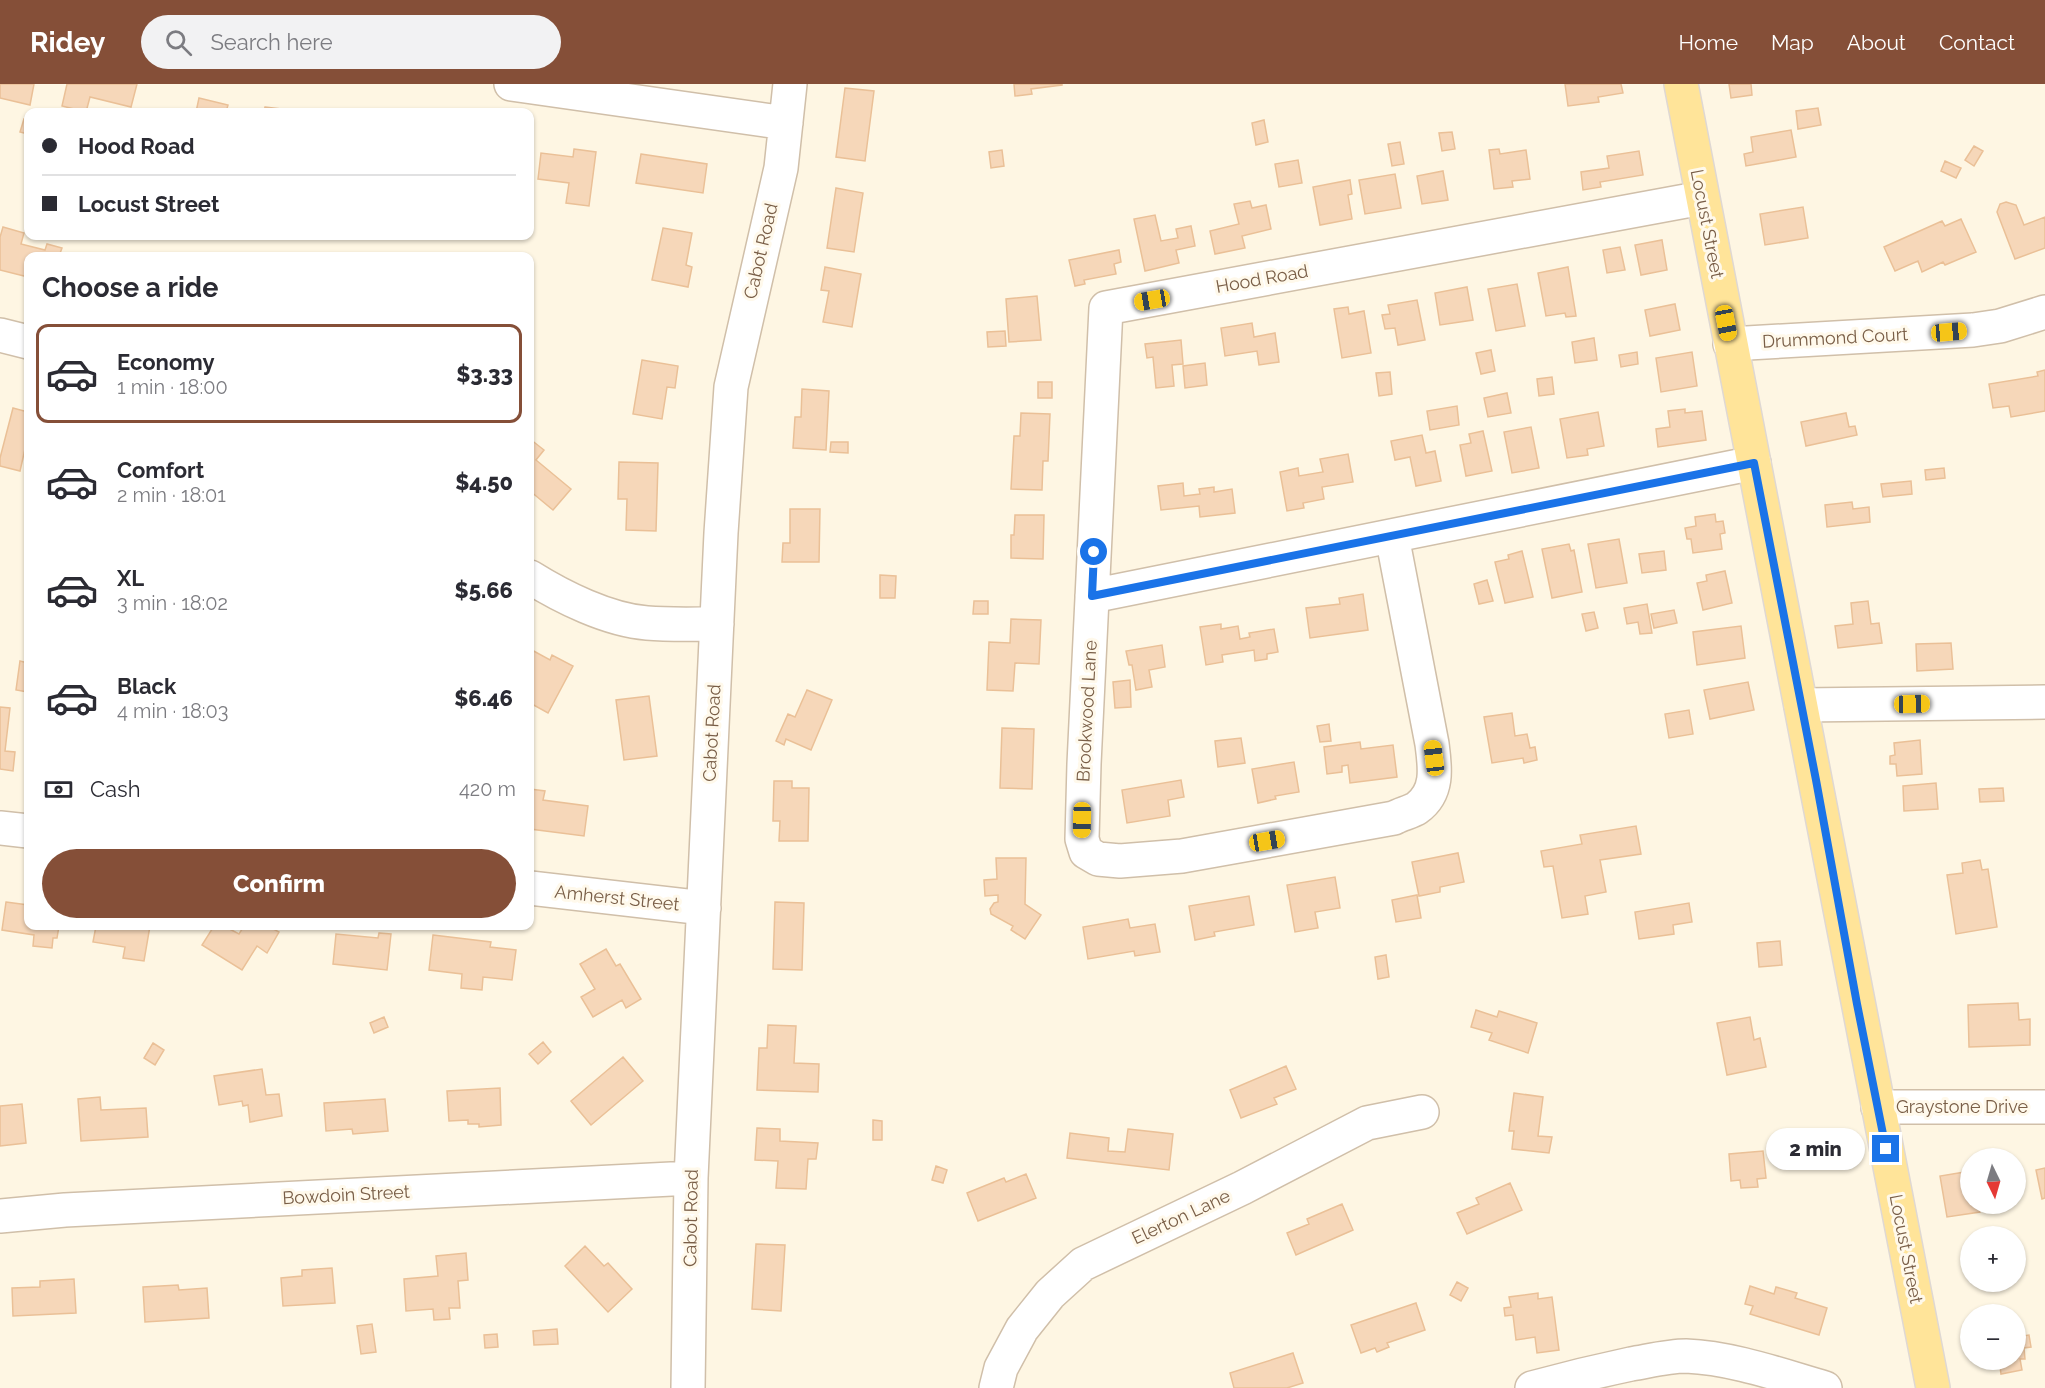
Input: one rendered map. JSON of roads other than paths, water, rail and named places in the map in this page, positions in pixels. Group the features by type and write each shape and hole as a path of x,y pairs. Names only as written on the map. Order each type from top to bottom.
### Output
{"main road":[{"name":"Locust Street","path":"1681,84 1933,1388"}],"street":[{"path":"511,84 786,123"},
{"name":"Cabot Road","path":"687,1388 691,1178 721,533 731,387 781,168 790,84"},
{"name":"Hood Road","path":"1092,596 1106,308 1702,198"},
{"name":"Drummond Court","path":"1731,344 1973,330 2000,326 2045,312"},
{"path":"0,334 24,341"},
{"path":"1092,596 1754,463"},
{"name":"Brookwood Lane","path":"1092,596 1082,839 1086,852 1098,859 1120,861 1182,856 1394,818 1418,808 1430,794 1436,773 1392,536"},
{"path":"534,579 559,595 623,618 645,623 717,624"},
{"path":"1801,705 2045,702"},
{"path":"0,828 24,831"},
{"name":"Amherst Street","path":"534,888 704,908"},
{"name":"Graystone Drive","path":"1878,1107 2045,1107"},
{"name":"Elerton Lane","path":"996,1388 1001,1368 1022,1329 1050,1294 1083,1264 1242,1188 1367,1123 1422,1112"},
{"name":"Bowdoin Street","path":"0,1216 145,1206 691,1178"},
{"path":"1532,1388 1661,1358 1685,1356 1733,1363 1825,1388"}]}
